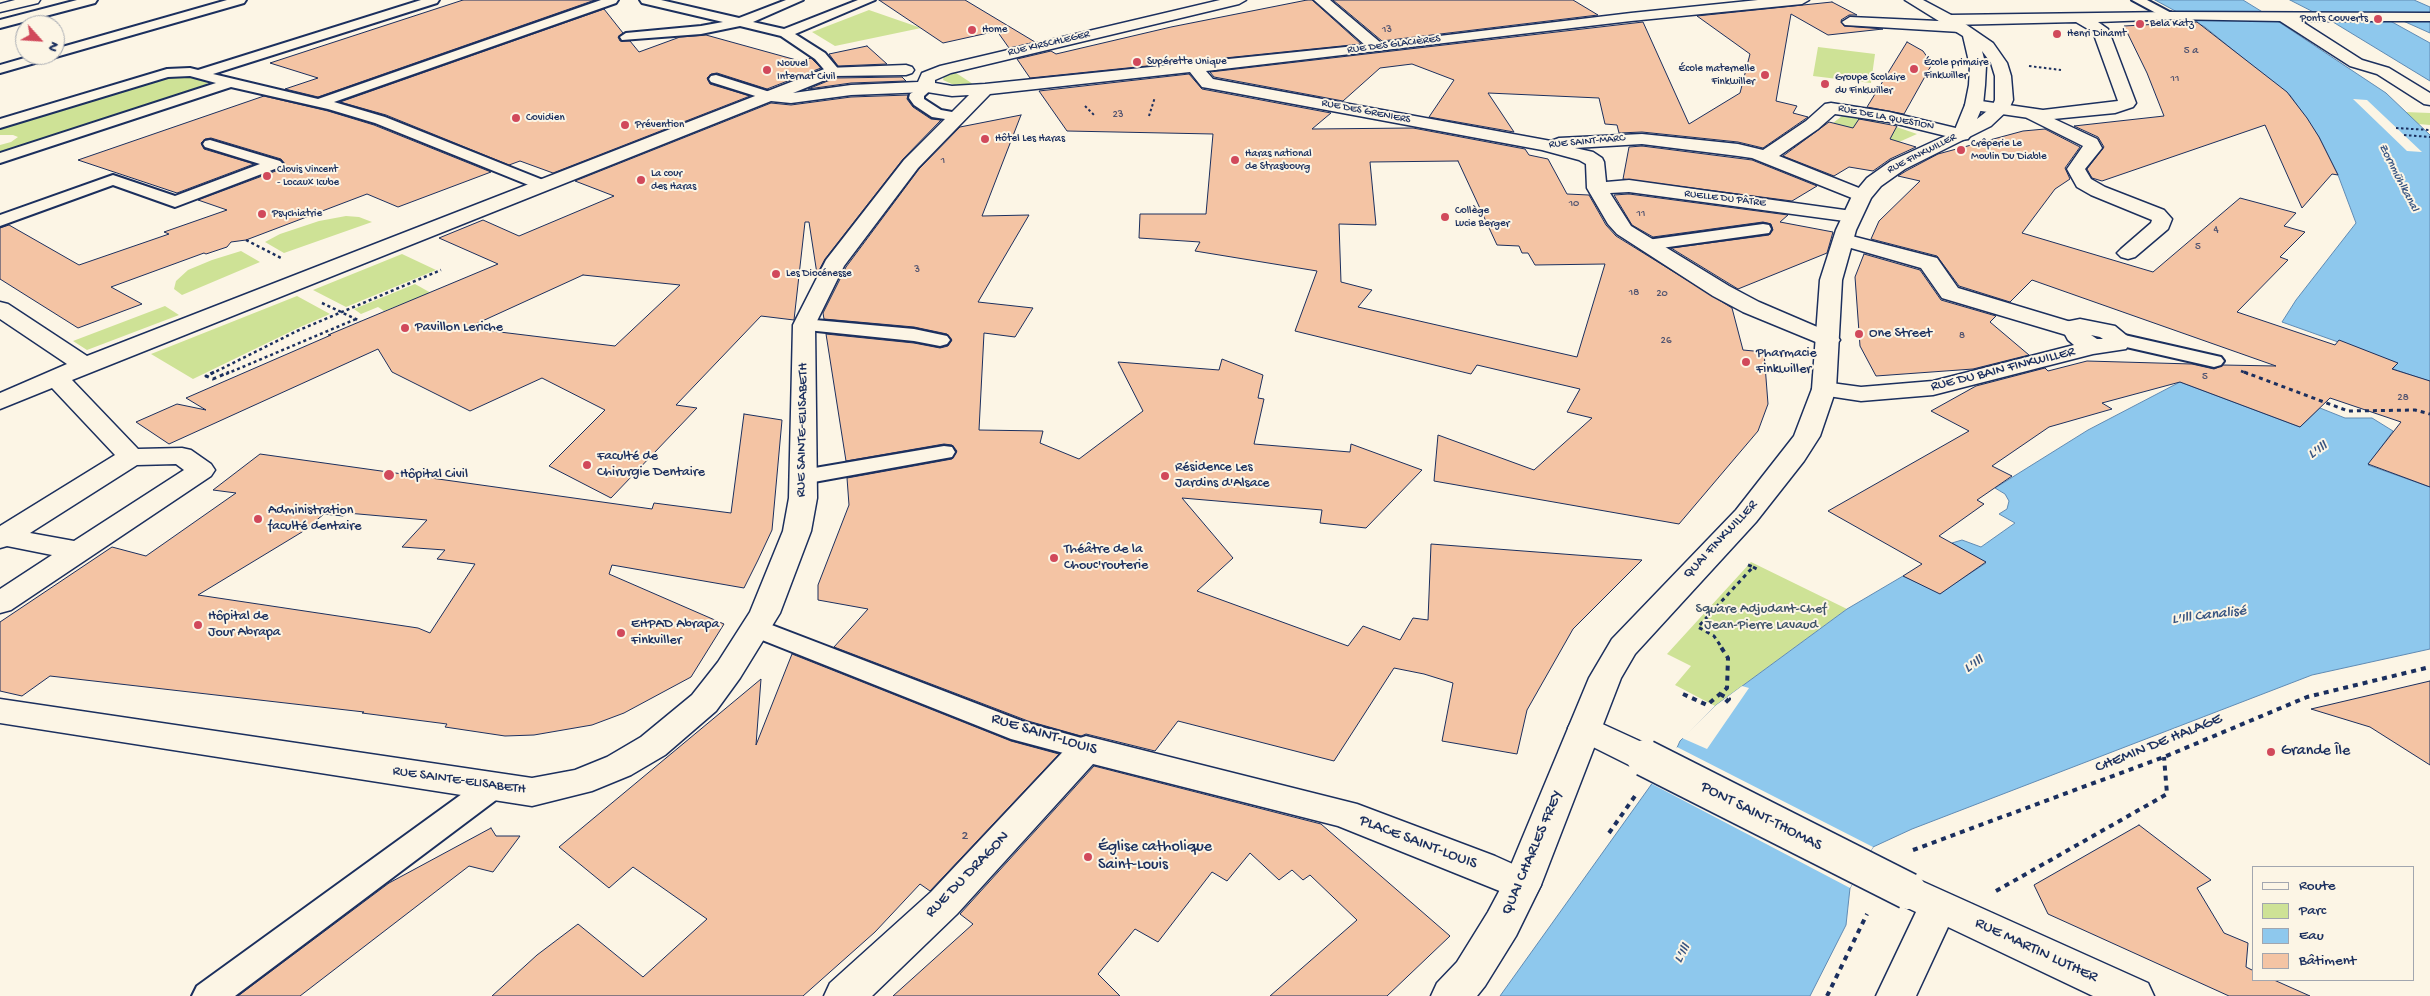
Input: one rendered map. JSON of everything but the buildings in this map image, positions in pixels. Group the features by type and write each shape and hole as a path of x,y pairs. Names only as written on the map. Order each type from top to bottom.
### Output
{"street":[{"path":"0,8 33,0"},
{"name":"RUE KIRSCHLEGER","path":"833,70 937,72 1239,0"},
{"path":"1321,0 1377,47"},
{"name":"RUE DES GLACIÈRES","path":"985,89 1195,68 1631,17 1802,0"},
{"path":"1912,0 1987,46 1999,63 2003,76 2005,89 2000,109"},
{"path":"1612,4 1631,17"},
{"path":"1960,28 2075,19 2171,16 2430,17"},
{"path":"2276,16 2356,63 2383,71 2430,100"},
{"path":"1850,22 2024,30 2075,19 2100,29 2127,103 2115,108 2033,114 1974,105"},
{"path":"1960,28 1978,66 1974,105 1962,135"},
{"name":"RUE DES GRENIERS","path":"1195,68 1208,82 1543,146"},
{"path":"0,402 85,364 833,70"},
{"path":"927,86 928,77 937,72"},
{"path":"768,96 791,98 851,90 927,86 952,91 985,89"},
{"name":"RUE SAINTE-ELISABETH","path":"0,711 532,792 580,782 619,766 653,746 704,703 729,670 765,613 797,531 803,498 804,325 834,265 911,164 985,89"},
{"name":"RUE DE LA QUESTION","path":"1765,157 1812,125 1831,108 1889,117 1962,135"},
{"name":"RUE FINKWILLER","path":"1828,340 1831,280 1852,216 1862,196 1874,182 1898,165 1962,135 1985,122 2000,109"},
{"path":"2033,114 2091,143 2093,148 2078,164 2076,170 2084,183 2098,191 2157,214 2162,219 2161,225 2128,253"},
{"name":"RUE SAINT-MARC","path":"1543,146 1576,141 1642,139 1724,147 1765,157 1862,196"},
{"name":"RUE SAINT-MARC","path":"1543,146 1576,152 1592,159 1597,169 1597,188 1618,224 1647,245 1751,307 1828,340"},
{"name":"RUELLE DU PÂTRE","path":"1597,188 1629,186 1852,216"},
{"name":"RUE DU BAIN FINKWILLER","path":"1844,240 1929,263 1950,293 2073,330"},
{"path":"0,309 85,364"},
{"path":"2092,347 2076,335 2073,327 2089,326 2108,331 2120,340"},
{"name":"QUAI FINKWILLER","path":"1585,728 1605,678 1623,647 1706,556 1746,516 1795,455 1814,419 1824,390 1828,340"},
{"name":"RUE DU BAIN FINKWILLER","path":"1824,390 1861,394 1933,388 2092,347 2118,344 2120,340"},
{"path":"55,379 66,387 131,457"},
{"path":"0,603 202,470 182,456 131,457 1,537"},
{"path":"1,537 79,551"},
{"name":"PONT SAINT-THOMAS","path":"1585,728 1642,774 1922,898"},
{"name":"QUAI CHARLES FREY","path":"1451,996 1471,974 1502,924 1522,885 1585,728"},
{"name":"RUE SAINT-LOUIS","path":"1086,749 1313,805"},
{"name":"RUE DU DRAGON","path":"844,996 944,903 1086,749"},
{"name":"PLACE SAINT-LOUIS","path":"1313,805 1410,839 1522,885"},
{"path":"1896,996 1922,898"},
{"name":"RUE MARTIN LUTHER","path":"1922,898 2134,996"}],"lane":[{"path":"0,24 91,0"},
{"path":"65,50 240,0"},
{"path":"0,124 174,72 182,66 398,0"},
{"path":"200,74 433,0"},
{"path":"318,103 612,0"},
{"path":"646,0 779,31 820,56 833,70"},
{"path":"732,20 771,0"},
{"path":"626,37 701,30 797,0"},
{"path":"779,31 849,0"},
{"path":"779,31 869,0"},
{"path":"2138,0 2171,16"},
{"path":"0,69 15,65"},
{"path":"174,72 200,74 380,120 542,185"},
{"path":"716,78 768,96"},
{"path":"0,158 230,83"},
{"path":"927,86 917,94 916,98 919,102 937,114 958,117"},
{"path":"0,221 113,180 175,202 275,164 210,144"},
{"path":"1647,245 1764,228"},
{"path":"804,325 914,335 940,340"},
{"path":"2120,340 2214,361"},
{"path":"803,478 944,452"},
{"name":"RUE SAINT-LOUIS","path":"756,628 1021,732 1086,749"},
{"path":"209,996 494,786"}],"path":[{"path":"1084,105 1094,115"},
{"path":"2396,128 2430,130"},
{"path":"2404,135 2430,137"},
{"path":"356,319 213,379 206,376 296,331 441,270"},
{"path":"343,313 360,321"},
{"path":"2214,361 2348,411 2414,410 2430,414"},
{"path":"1743,563 1759,570"},
{"path":"1684,694 1707,706 1727,688 1728,658 1714,636 1698,627 1753,567"},
{"name":"CHEMIN DE HALAGE","path":"1908,852 2164,757 2307,697 2430,667"},
{"path":"1720,694 1729,699 1725,703"},
{"path":"2004,886 2167,794 2164,757"},
{"path":"1609,834 1642,774"},
{"path":"1827,996 1868,912"}],"green space":[{"path":"869,10 921,28 835,46 812,32"},
{"path":"1818,47 1875,54 1871,83 1813,76"},
{"path":"953,71 973,84 954,85 943,80 944,76"},
{"path":"184,75 209,82 199,90 0,154 0,145 11,142 18,137 0,135 0,127 165,76"},
{"path":"2405,112 2430,113 2430,125 2418,124"},
{"path":"1849,115 1888,124 1917,134 1899,142 1833,123 1842,116"},
{"path":"346,216 359,217 372,222 284,253 265,242 280,234 319,221"},
{"path":"241,251 260,262 182,295 174,289 176,281 188,270"},
{"path":"402,254 436,270 346,307 313,290"},
{"path":"415,284 431,293 384,311 378,307 361,314 354,309"},
{"path":"297,296 330,314 193,379 151,354"},
{"path":"165,306 179,315 87,350 73,341"},
{"name":"Square Adjudant-Chef Jean-Pierre Lavaud","path":"1751,562 1847,609 1715,706 1675,685 1691,666 1667,654"}],"water":[{"name":"Zornmühlkanal","path":"2155,0 2243,0 2386,93 2430,135 2430,385 2429,381 2393,369 2397,363 2282,322 2296,300 2356,223 2338,175 2319,137 2290,95 2205,27"},
{"path":"2290,0 2414,0 2430,7 2430,33 2383,12 2374,12 2430,43 2430,81 2333,22"},
{"path":"2180,382 2300,427 2320,408 2345,418 2372,418 2393,431 2368,465 2430,487 2430,649 2312,675 1912,829 1873,847 1850,888 1846,925 1810,996 1500,996 1676,750 1680,741 1715,706 1847,609 1903,576 1940,593 1986,563 1952,543 1962,540 1981,547 2015,523 1999,514 2007,509 2009,501 2005,494 1995,488 2088,430"}],"pier":[{"path":"2353,99 2367,100 2422,152 2407,151"},
{"path":"1742,686 1749,688 1707,749 1682,738 1715,706"},
{"path":"1677,747 1873,847 1850,888 1650,783"}],"place":[{"name":"Ponts Couverts","path":"2378,19"},
{"name":"Bela Katz","path":"2140,24"},
{"name":"Home","path":"972,30"},
{"name":"Henri Dinamt","path":"2057,34"},
{"name":"Supérette Unique","path":"1137,62"},
{"name":"École primaire Finkwiller","path":"1914,69"},
{"name":"Nouvel Internat Civil","path":"767,70"},
{"name":"École maternelle Finkwiller","path":"1765,75"},
{"name":"Groupe Scolaire du Finkwiller","path":"1825,84"},
{"name":"Covidien","path":"516,118"},
{"name":"Prévention","path":"625,125"},
{"name":"Hôtel Les Haras","path":"985,139"},
{"name":"Crêperie Le Moulin Du Diable","path":"1961,150"},
{"name":"Haras national de Strasbourg","path":"1235,160"},
{"name":"Clovis Vincent - Locaux Icube","path":"267,176"},
{"name":"La cour des Haras","path":"641,180"},
{"name":"Psychiatrie","path":"262,214"},
{"name":"Collège Lucie Berger","path":"1445,217"},
{"name":"Les Diocénesse","path":"776,274"},
{"name":"Pavillon Leriche","path":"405,328"},
{"name":"One Street","path":"1859,334"},
{"name":"Pharmacie Finkwiller","path":"1746,362"},
{"name":"Faculté de Chirurgie Dentaire","path":"587,465"},
{"name":"Hôpital Civil","path":"389,475"},
{"name":"Résidence Les Jardins d'Alsace","path":"1165,476"},
{"name":"Administration faculté dentaire","path":"258,519"},
{"name":"Théâtre de la Chouc'routerie","path":"1054,558"},
{"name":"Hôpital de Jour Abrapa","path":"198,625"},
{"name":"EHPAD Abrapa Finkviller","path":"621,633"},
{"name":"Grande Île","path":"2271,752"},
{"name":"Église catholique Saint-Louis","path":"1088,857"}],"water label":[{"name":"L'Ill","path":"2318,451"},
{"name":"L'Ill Canalisé","path":"2209,616"},
{"name":"L'Ill","path":"1974,665"},
{"name":"L'Ill","path":"1683,954"}]}
